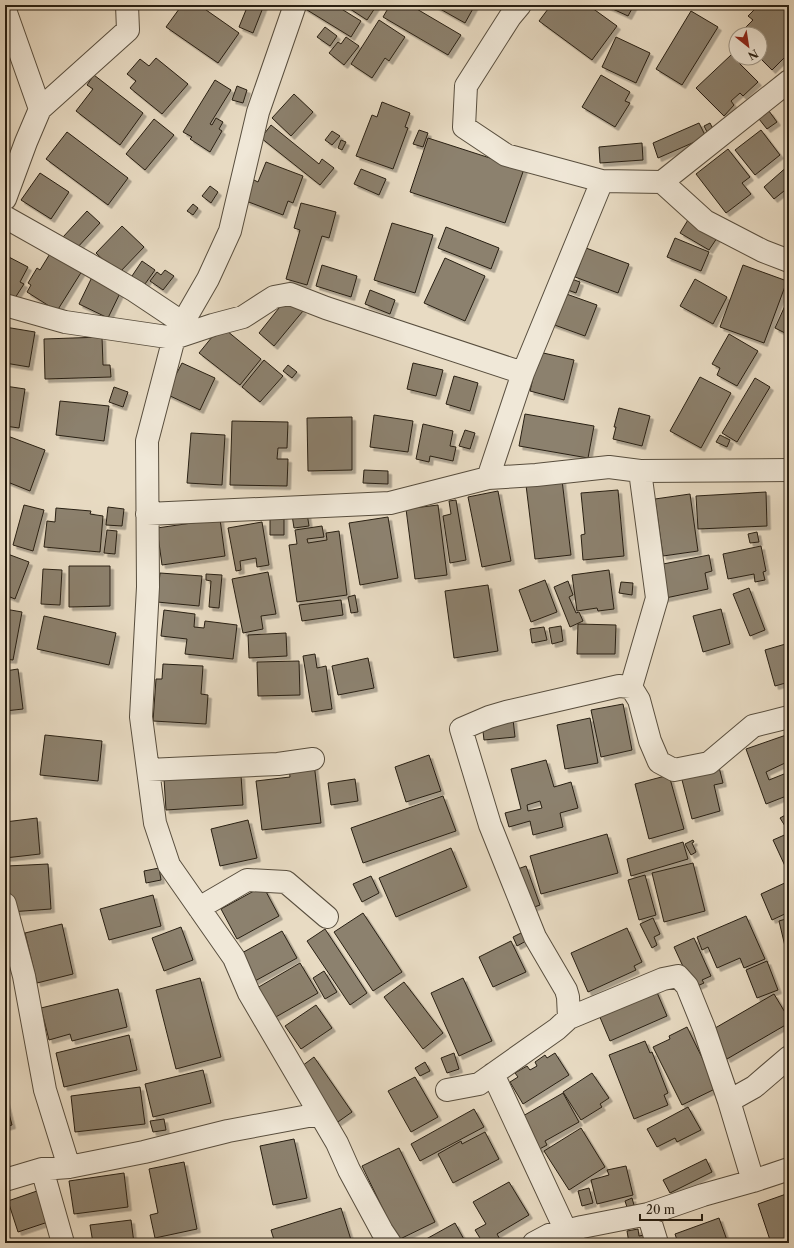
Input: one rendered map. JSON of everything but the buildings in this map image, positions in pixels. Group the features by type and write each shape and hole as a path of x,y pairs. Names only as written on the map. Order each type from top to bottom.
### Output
{"street":[{"path":"5,199 40,109 128,30 127,5"},
{"path":"295,5 258,112 230,231 208,279 179,330 147,441 148,587 141,717 155,823 169,865 234,958 249,993 337,1143 349,1170 382,1232 390,1243"},
{"path":"520,5 510,17 466,86 464,127 506,155 602,181 662,182 789,81"},
{"path":"5,10 40,109"},
{"path":"488,478 523,373 602,181"},
{"path":"662,182 705,221 763,252 789,261"},
{"path":"5,217 105,274 179,330"},
{"path":"5,305 65,322 179,330 243,317 274,297 290,294 326,308 523,373"},
{"path":"147,514 390,503 488,478 536,476 609,467 640,471 789,470"},
{"path":"640,471 657,598 631,687 639,700 650,741 659,762 674,770 709,763 753,726 789,717"},
{"path":"569,1018 568,997 566,990 536,937 512,880 490,825 461,729 489,717 506,712 618,686 631,687"},
{"path":"148,770 278,764 313,758"},
{"path":"199,908 247,880 286,882 327,917"},
{"path":"5,904 24,976 45,1090 69,1168"},
{"path":"447,1090 479,1084 557,1029 569,1018 663,979 678,976 687,986 704,1028 729,1101 753,1181"},
{"path":"729,1101 754,1088 789,1058"},
{"path":"492,1074 566,1231"},
{"path":"5,1180 42,1169 69,1168 228,1132 319,1114"},
{"path":"42,1169 64,1243"},
{"path":"534,1243 549,1235 648,1214 703,1195 789,1169"},
{"path":"648,1214 657,1243"}]}
